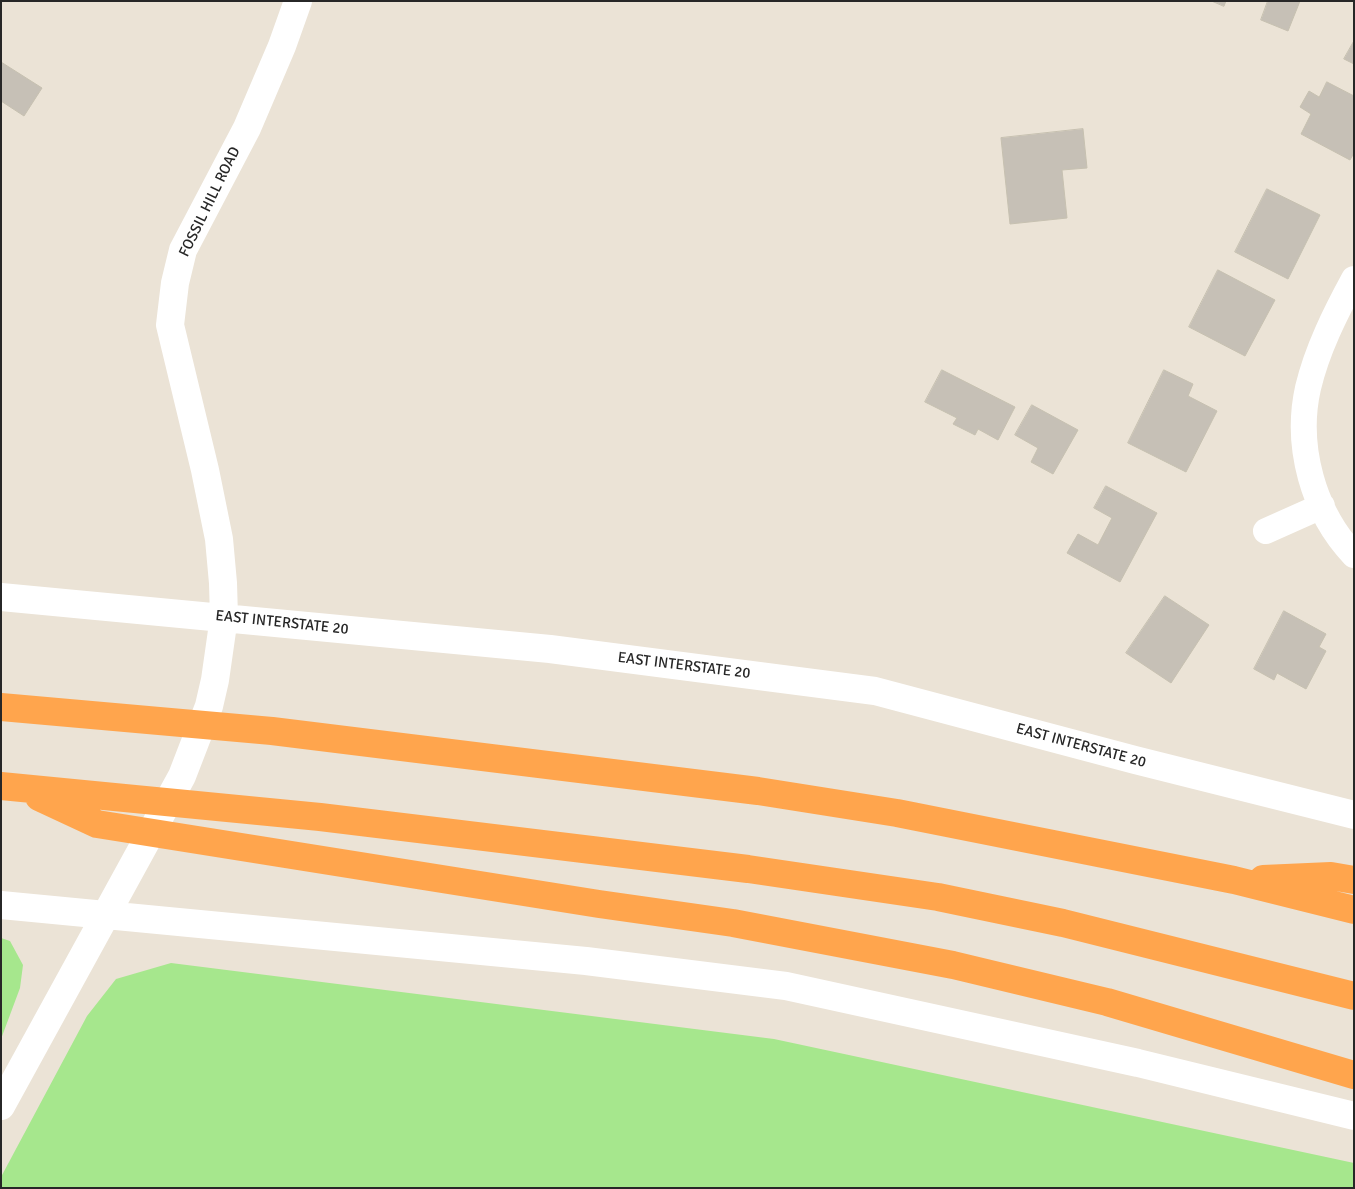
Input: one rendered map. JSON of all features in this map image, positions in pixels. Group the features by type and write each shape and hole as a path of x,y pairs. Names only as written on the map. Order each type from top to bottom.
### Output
{"highway":[{"path":"1,707 272,731 758,792 898,813 1234,880 1354,910"},
{"path":"10,787 320,816 748,869 938,897 1063,923 1354,996"},
{"path":"10,787 97,824 733,923 953,965 1107,1002 1354,1075"},
{"path":"1234,880 1331,876 1354,880"}],"main road":[{"name":"FOSSIL HILL ROAD","path":"1,1106 182,776 209,706 224,617 219,539 205,470 170,324 175,282 183,250 247,128 282,46 298,1"},
{"name":"EAST INTERSTATE 20","path":"1,597 550,649 876,691 1135,760 1354,815"},
{"path":"1,905 586,961 786,986 1138,1063 1354,1116"}],"street":[{"path":"1354,279 1335,315 1320,353 1308,389 1305,411 1306,453 1313,487 1329,522 1354,555"},
{"path":"1266,531 1322,506"}],"green space":[{"path":"1,938 10,941 23,965 20,988 1,1039"},
{"path":"171,963 774,1039 1354,1163 1354,1188 1,1188 1,1177 87,1016 116,979"}],"building":[{"path":"1212,1 1226,1 1224,6"},
{"path":"1268,1 1300,1 1288,31 1261,20"},
{"path":"1354,41 1354,64 1344,59"},
{"path":"1,62 42,88 24,116 1,101"},
{"path":"1327,82 1354,96 1354,153 1350,160 1301,134 1311,114 1300,107 1309,91 1319,97"},
{"path":"1083,129 1087,168 1062,170 1067,218 1010,224 1001,138"},
{"path":"1267,189 1320,215 1288,279 1235,252"},
{"path":"1218,270 1275,300 1245,356 1189,327"},
{"path":"942,370 1015,407 998,440 978,429 975,435 953,424 957,418 925,402"},
{"path":"1164,370 1193,384 1188,396 1217,411 1186,472 1128,443"},
{"path":"1032,405 1078,430 1053,474 1031,462 1038,448 1015,435"},
{"path":"1106,486 1157,513 1120,582 1067,553 1078,534 1098,545 1112,518 1094,508"},
{"path":"1165,596 1209,625 1171,683 1126,653"},
{"path":"1284,611 1326,634 1319,647 1326,651 1306,689 1277,673 1274,680 1254,669"}]}
